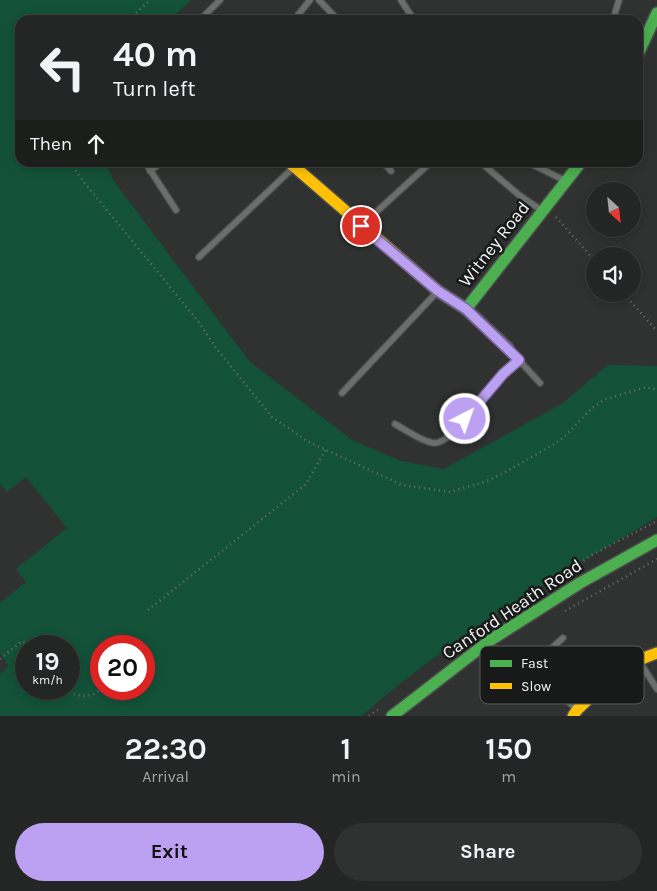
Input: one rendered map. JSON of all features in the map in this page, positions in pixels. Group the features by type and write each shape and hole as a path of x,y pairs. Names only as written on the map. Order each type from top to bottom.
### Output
{"street":[{"path":"643,35 657,13"},
{"name":"Witney Road","path":"293,167 438,291 466,309 577,167"},
{"path":"466,309 508,348"},
{"name":"Canford Heath Road","path":"483,646 580,583 657,540"},
{"name":"Canford Heath Road","path":"392,716 480,648"},
{"path":"644,657 657,653"},
{"path":"575,713 584,704"}],"lane":[{"path":"205,15 220,0"},
{"path":"298,15 310,0"},
{"path":"319,0 333,15"},
{"path":"401,0 411,15"},
{"path":"614,15 619,0"},
{"path":"148,167 176,210"},
{"path":"150,171 155,167"},
{"path":"199,257 289,167"},
{"path":"388,167 391,170"},
{"path":"361,226 426,167"},
{"path":"486,167 519,196 545,209"},
{"path":"538,167 567,181"},
{"path":"342,393 438,291"},
{"path":"508,348 540,383"},
{"path":"395,424 428,441 436,443 444,439 453,434 503,374 519,360"},
{"path":"554,646 563,638"},
{"path":"644,668 657,689"}],"path":[{"path":"135,15 150,0"},
{"path":"545,209 586,252"},
{"path":"631,302 657,331"},
{"path":"148,610 306,484 326,450"},
{"path":"564,611 657,559"},
{"path":"0,659 15,647"}],"green space":[{"path":"0,0 191,0 175,15 15,15 15,167 108,167 113,180 250,362 352,440 401,461 444,469 563,403 608,365 657,366 657,517 542,586 467,634 396,687 362,716 0,716 0,674 9,666 0,654 0,603 26,582 16,569 67,528 26,477 7,492 0,484"}],"traffic: fast":[{"path":"643,43 657,13"},
{"path":"455,302 466,309 577,167"},
{"path":"483,646 580,583 657,540"},
{"path":"392,716 480,648"}],"traffic: slow":[{"path":"295,167 438,291 455,302"},
{"path":"644,658 657,653"},
{"path":"573,716 583,704"}],"route":[{"path":"361,226 438,291 466,309 519,360 503,374 465,419"}]}
